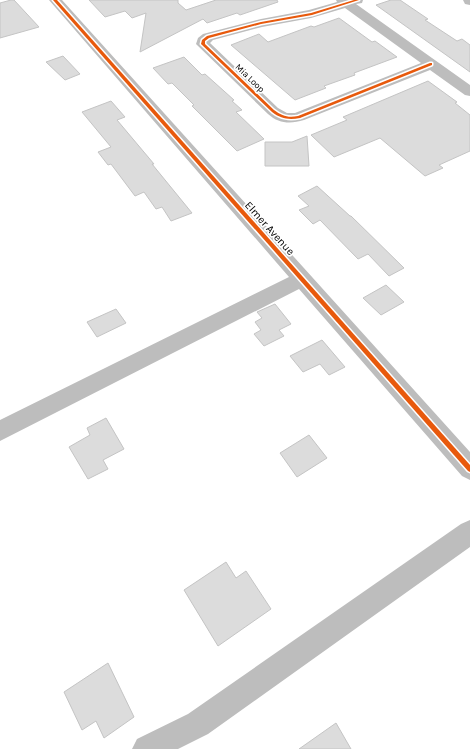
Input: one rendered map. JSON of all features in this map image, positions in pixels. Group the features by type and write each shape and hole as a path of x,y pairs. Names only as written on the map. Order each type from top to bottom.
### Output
{"street":[{"name":"Elmer Avenue","path":"55,0 470,469"},
{"path":"349,1 470,92"},
{"name":"Mia Loop","path":"349,1 311,14 261,23 208,37 203,41 203,44 278,116 288,119 299,117 431,64"},
{"path":"0,431 302,279"},
{"path":"146,749 198,724 470,532"},
{"path":"184,749 198,724"}],"building":[{"path":"14,0 39,27 0,38 0,3"},
{"path":"89,0 178,0 178,3 186,10 216,0 277,0 278,2 240,15 237,13 207,23 203,19 140,52 146,13 132,18 125,11 105,17"},
{"path":"391,0 400,0 428,19 425,20 457,41 462,39 470,45 470,72 376,5"},
{"path":"339,18 372,42 375,41 397,57 354,73 355,75 324,86 326,88 295,100 231,45 259,34 268,42 311,26 314,27"},
{"path":"63,56 80,74 65,80 46,62"},
{"path":"184,57 202,75 205,74 234,100 232,101 242,110 236,112 264,139 237,151 192,106 194,105 172,83 168,84 153,68"},
{"path":"428,81 457,102 455,103 470,115 470,151 439,165 443,168 425,176 380,138 334,157 311,135 347,120 343,117"},
{"path":"111,101 125,117 117,120 192,213 171,221 162,207 156,209 144,192 135,196 111,164 108,165 98,152 111,147 82,112"},
{"path":"307,136 309,166 265,166 265,142 292,142"},
{"path":"317,186 351,216 404,268 389,276 368,254 358,259 320,220 313,224 299,210 309,206 298,196"},
{"path":"386,285 404,302 381,315 363,298"},
{"path":"275,304 291,324 279,330 284,336 264,346 254,334 261,330 255,322 262,318 257,312"},
{"path":"116,309 126,323 97,337 87,322"},
{"path":"322,340 345,367 329,375 320,364 303,372 290,356"},
{"path":"106,418 124,449 103,460 108,469 88,479 69,447 90,435 87,428"},
{"path":"309,435 327,458 297,477 280,453"},
{"path":"226,562 236,578 246,571 271,609 218,646 184,590"},
{"path":"108,663 134,717 104,738 96,721 82,730 64,692"},
{"path":"336,723 351,749 299,749"}],"cycle path":[{"path":"55,0 470,469"},
{"path":"357,0 311,14 261,23 208,37 203,41 203,44 273,111 282,117 288,118 299,117 431,64"}]}
